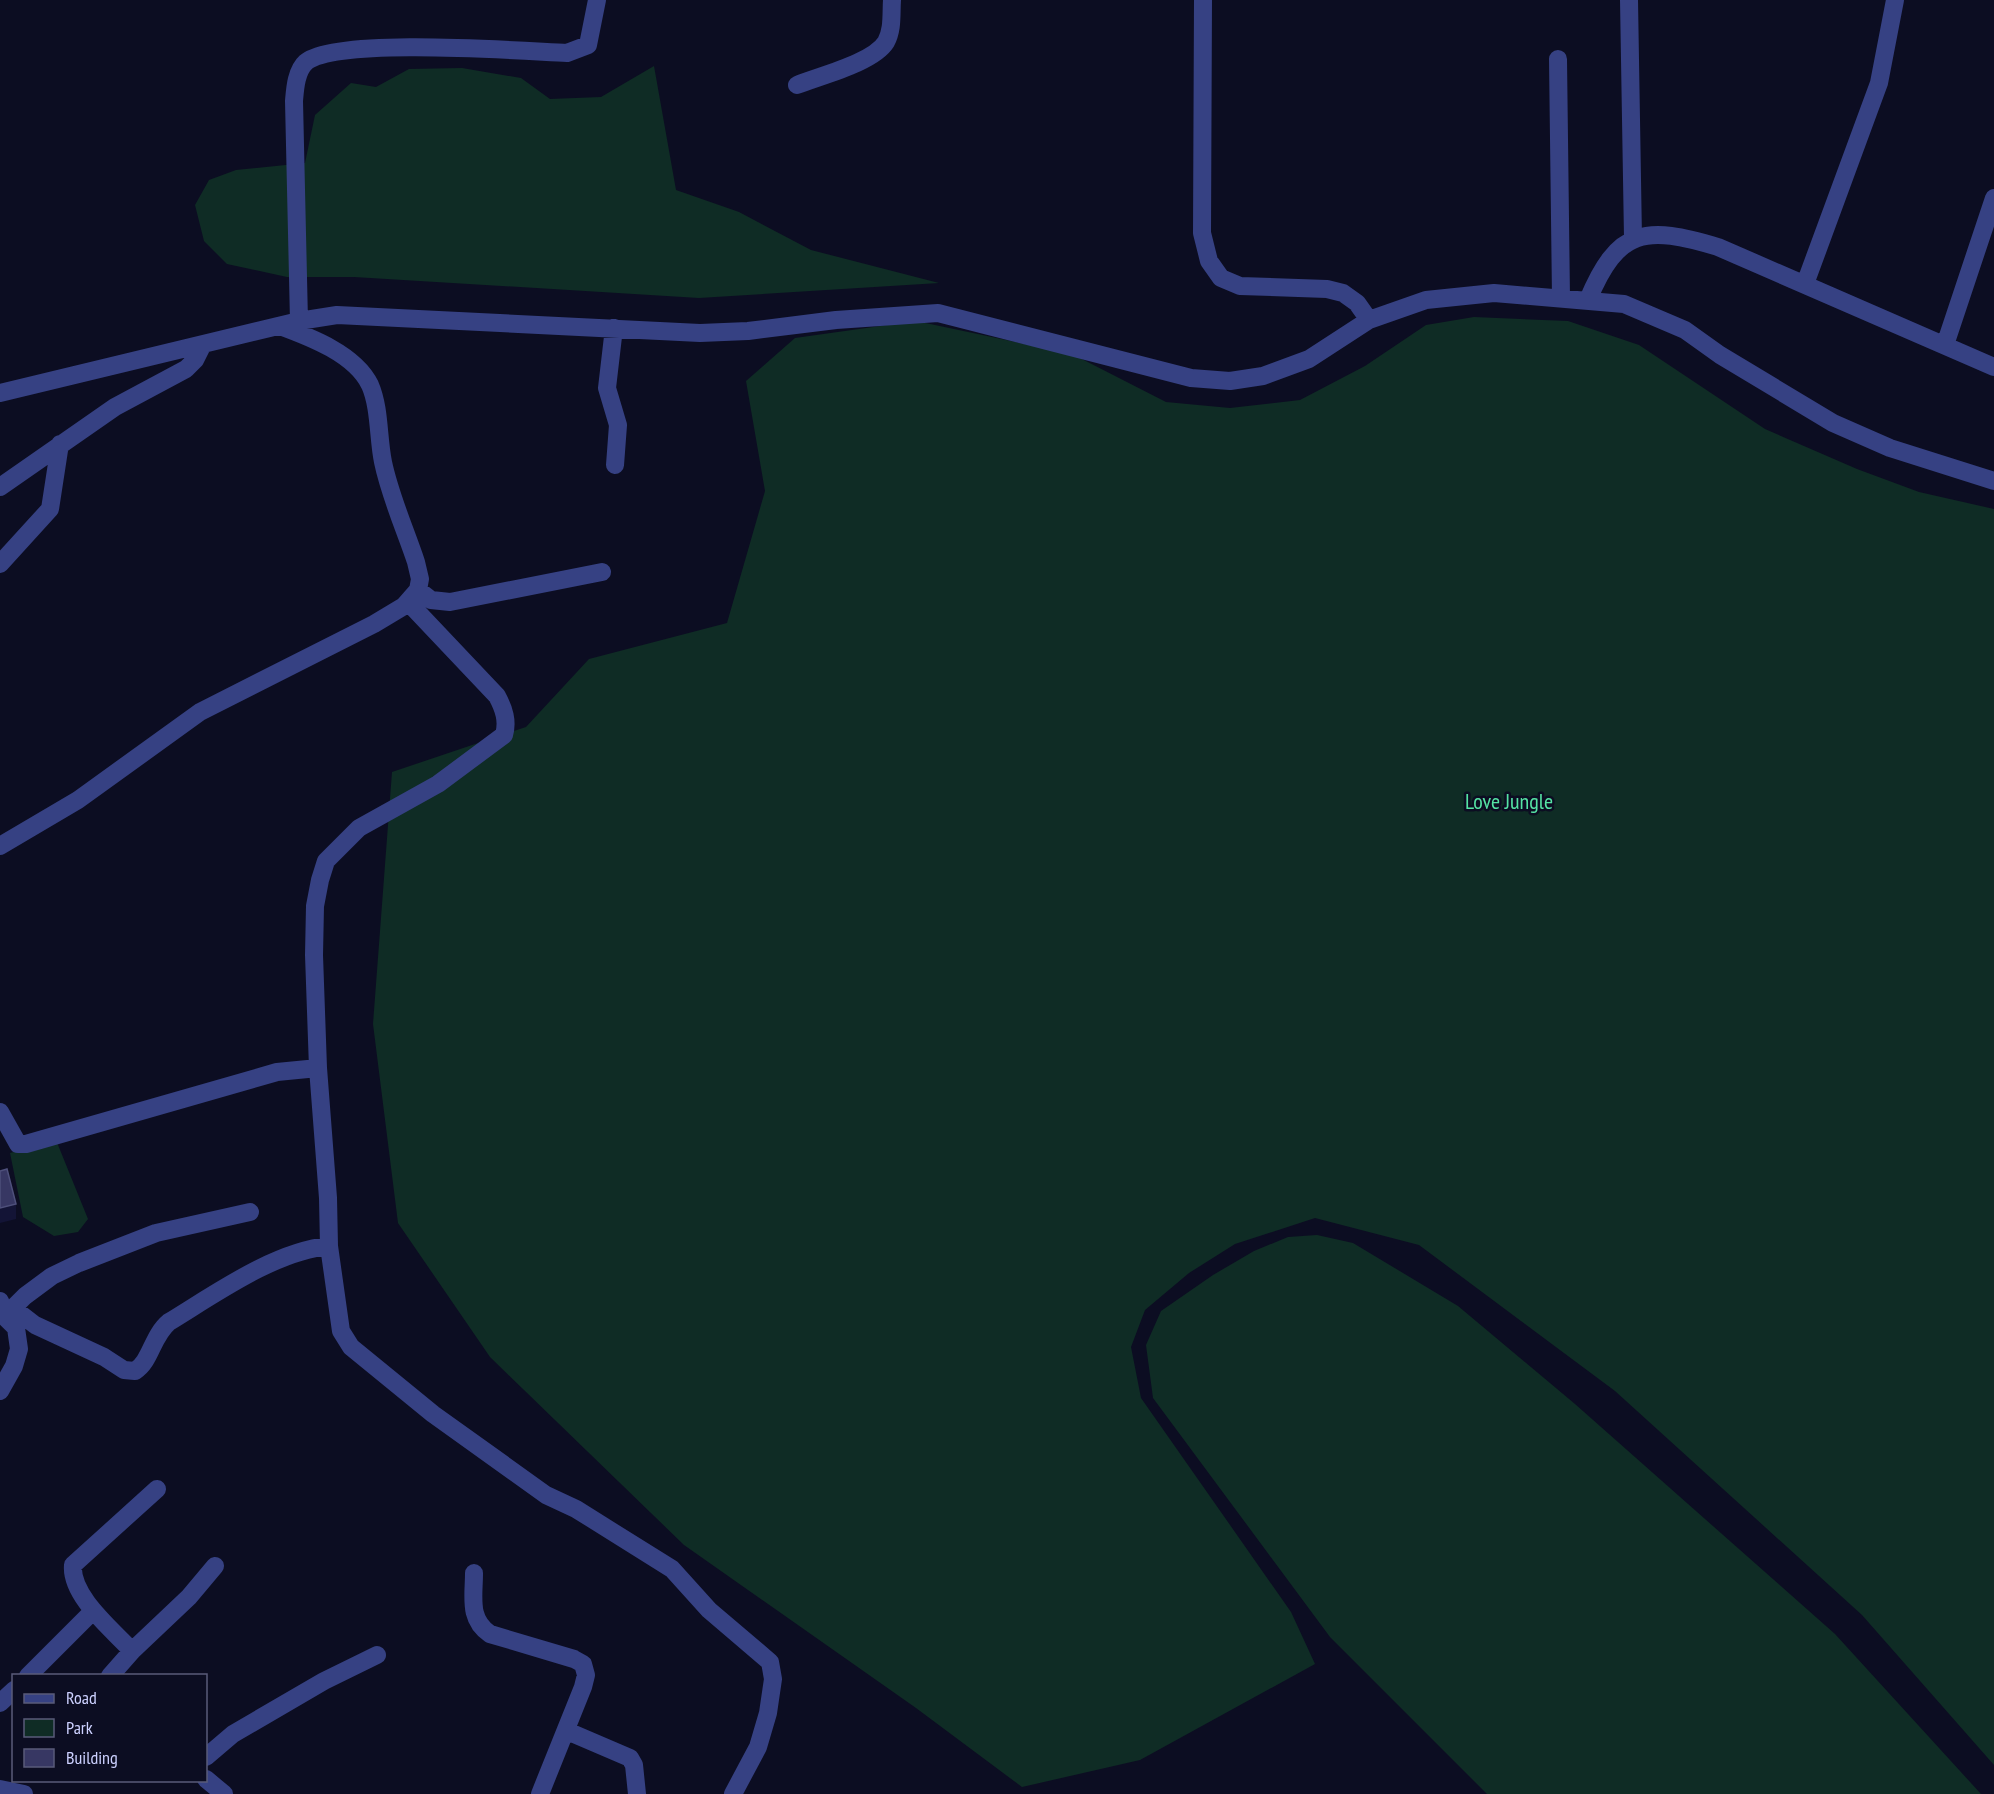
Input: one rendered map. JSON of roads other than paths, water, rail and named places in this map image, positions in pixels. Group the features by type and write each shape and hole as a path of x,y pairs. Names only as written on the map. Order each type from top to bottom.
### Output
{"street":[{"path":"299,321 294,101 297,79 306,63 330,53 366,48 413,47 567,53 579,51 588,45 597,0"},
{"path":"796,85 874,55 885,43 891,30 892,0"},
{"path":"1203,0 1202,233 1209,261 1221,279 1240,286 1327,289 1343,293 1357,303 1369,320"},
{"path":"1629,0 1634,238"},
{"path":"1805,284 1879,83 1895,0"},
{"path":"1558,59 1561,298"},
{"path":"1945,345 1994,198"},
{"path":"1588,300 1602,268 1618,248 1634,238 1666,236 1694,240 1718,247 1994,367"},
{"path":"0,393 299,321 337,315 700,333 748,332 836,320 938,313 1191,378 1230,381 1263,376 1309,359 1369,320 1426,300 1494,293 1624,304 1664,318 1685,330 1720,356 1833,423 1890,448 1994,481"},
{"path":"0,846 78,800 200,712 375,624 413,596 420,579 383,463 370,386 362,374 341,356 304,334 280,326"},
{"path":"614,328 607,388 618,425 615,465"},
{"path":"0,487 115,407 186,369 195,360 202,346"},
{"path":"0,564 50,509 60,444"},
{"path":"413,596 450,602 602,573"},
{"path":"413,596 497,696 503,706 507,727 504,735 438,784 360,828 326,861 315,906 314,955 318,1068 328,1198 329,1246 341,1331 351,1347 433,1414 546,1495 576,1509 672,1569 709,1610 770,1662 773,1679 768,1713 758,1747 734,1794"},
{"path":"0,1112 18,1144 26,1144 277,1072 318,1068"},
{"path":"6,1308 52,1276 79,1263 156,1233 250,1212"},
{"path":"6,1308 35,1325 104,1357 124,1370 135,1371 147,1356 160,1330 169,1322 244,1277 307,1248 329,1246"},
{"path":"0,1391 14,1366 19,1349 16,1328 6,1308"},
{"path":"132,1651 93,1611 76,1584 73,1565 157,1489"},
{"path":"112,1674 132,1651 189,1597 215,1566"},
{"path":"474,1573 474,1615 478,1626 489,1634 574,1659 583,1664 586,1675 583,1687 540,1794"},
{"path":"30,1674 93,1611"},
{"path":"207,1756 233,1734 324,1681 377,1655"},
{"path":"0,1703 12,1692"},
{"path":"567,1731 630,1758 634,1765 636,1794"},
{"path":"207,1780 224,1794"},
{"path":"0,1788 25,1794"}],"park label":[{"name":"Love Jungle","path":"1509,801"}]}
